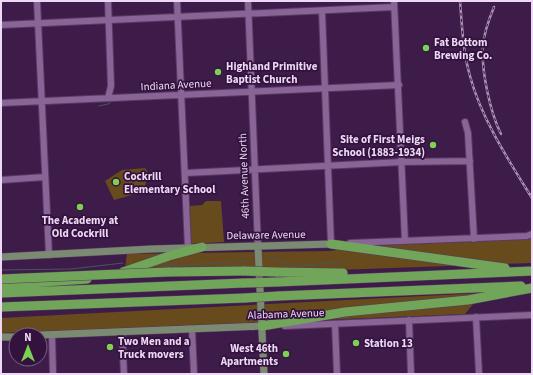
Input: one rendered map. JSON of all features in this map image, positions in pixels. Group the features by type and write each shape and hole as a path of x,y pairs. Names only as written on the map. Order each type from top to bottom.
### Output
{"highway":[{"path":"331,244 532,271"},
{"path":"1,285 100,278 202,247"},
{"path":"1,278 244,271 342,273 380,277"},
{"path":"1,293 532,271"},
{"path":"262,326 344,312 468,300 532,287"},
{"path":"1,307 72,306 278,296 532,287"},
{"path":"1,313 72,306"}],"main road":[{"name":"Delaware Avenue","path":"1,257 120,250 331,244"},
{"name":"46th Avenue North","path":"258,247 264,374"},
{"name":"Alabama Avenue","path":"48,335 262,326"}],"street":[{"path":"37,1 49,255"},
{"path":"108,1 111,86 108,98"},
{"path":"177,1 186,173 188,248"},
{"name":"46th Avenue North","path":"248,1 258,247"},
{"path":"1,25 38,22 322,10 394,4 399,85 405,241"},
{"path":"322,10 331,244"},
{"name":"Indiana Avenue","path":"1,103 399,85"},
{"path":"465,122 468,133 474,239"},
{"path":"186,173 402,162 470,161"},
{"path":"1,180 45,177"},
{"name":"Delaware Avenue","path":"331,244 474,239 527,236 532,234"},
{"name":"Alabama Avenue","path":"262,326 532,315"},
{"path":"476,317 479,374"},
{"path":"409,320 411,374"},
{"path":"335,324 337,374"},
{"path":"192,330 194,374"},
{"path":"122,332 124,374"},
{"path":"52,335 53,374"}],"shaded area":[{"path":"145,168 149,174 143,192 114,200 105,181 122,170"},
{"path":"206,201 221,201 224,242 191,244 189,206 202,205"},
{"path":"532,236 532,263 337,270 125,269 127,254 330,251 364,246 530,239"},
{"path":"482,293 465,314 48,331 48,327 8,327 8,333 1,333 1,318"}],"waterway":[{"path":"99,106 111,102"},
{"path":"268,257 295,266 343,262"},
{"path":"164,266 250,261"},
{"path":"1,270 71,269 123,263"}],"railway":[{"path":"460,1 466,58 475,92 496,139 532,198"},
{"path":"494,7 484,36 483,67 490,103 501,134"}],"place":[{"name":"Fat Bottom Brewing Co.","path":"426,48"},
{"name":"Highland Primitive Baptist Church","path":"218,72"},
{"name":"Site of First Meigs School (1883-1934)","path":"433,145"},
{"name":"Cockrill Elementary School","path":"116,182"},
{"name":"The Academy at Old Cockrill","path":"80,207"},
{"name":"Station 13","path":"356,343"},
{"name":"Two Men and a Truck movers","path":"110,347"},
{"name":"West 46th Apartments","path":"286,354"}]}
